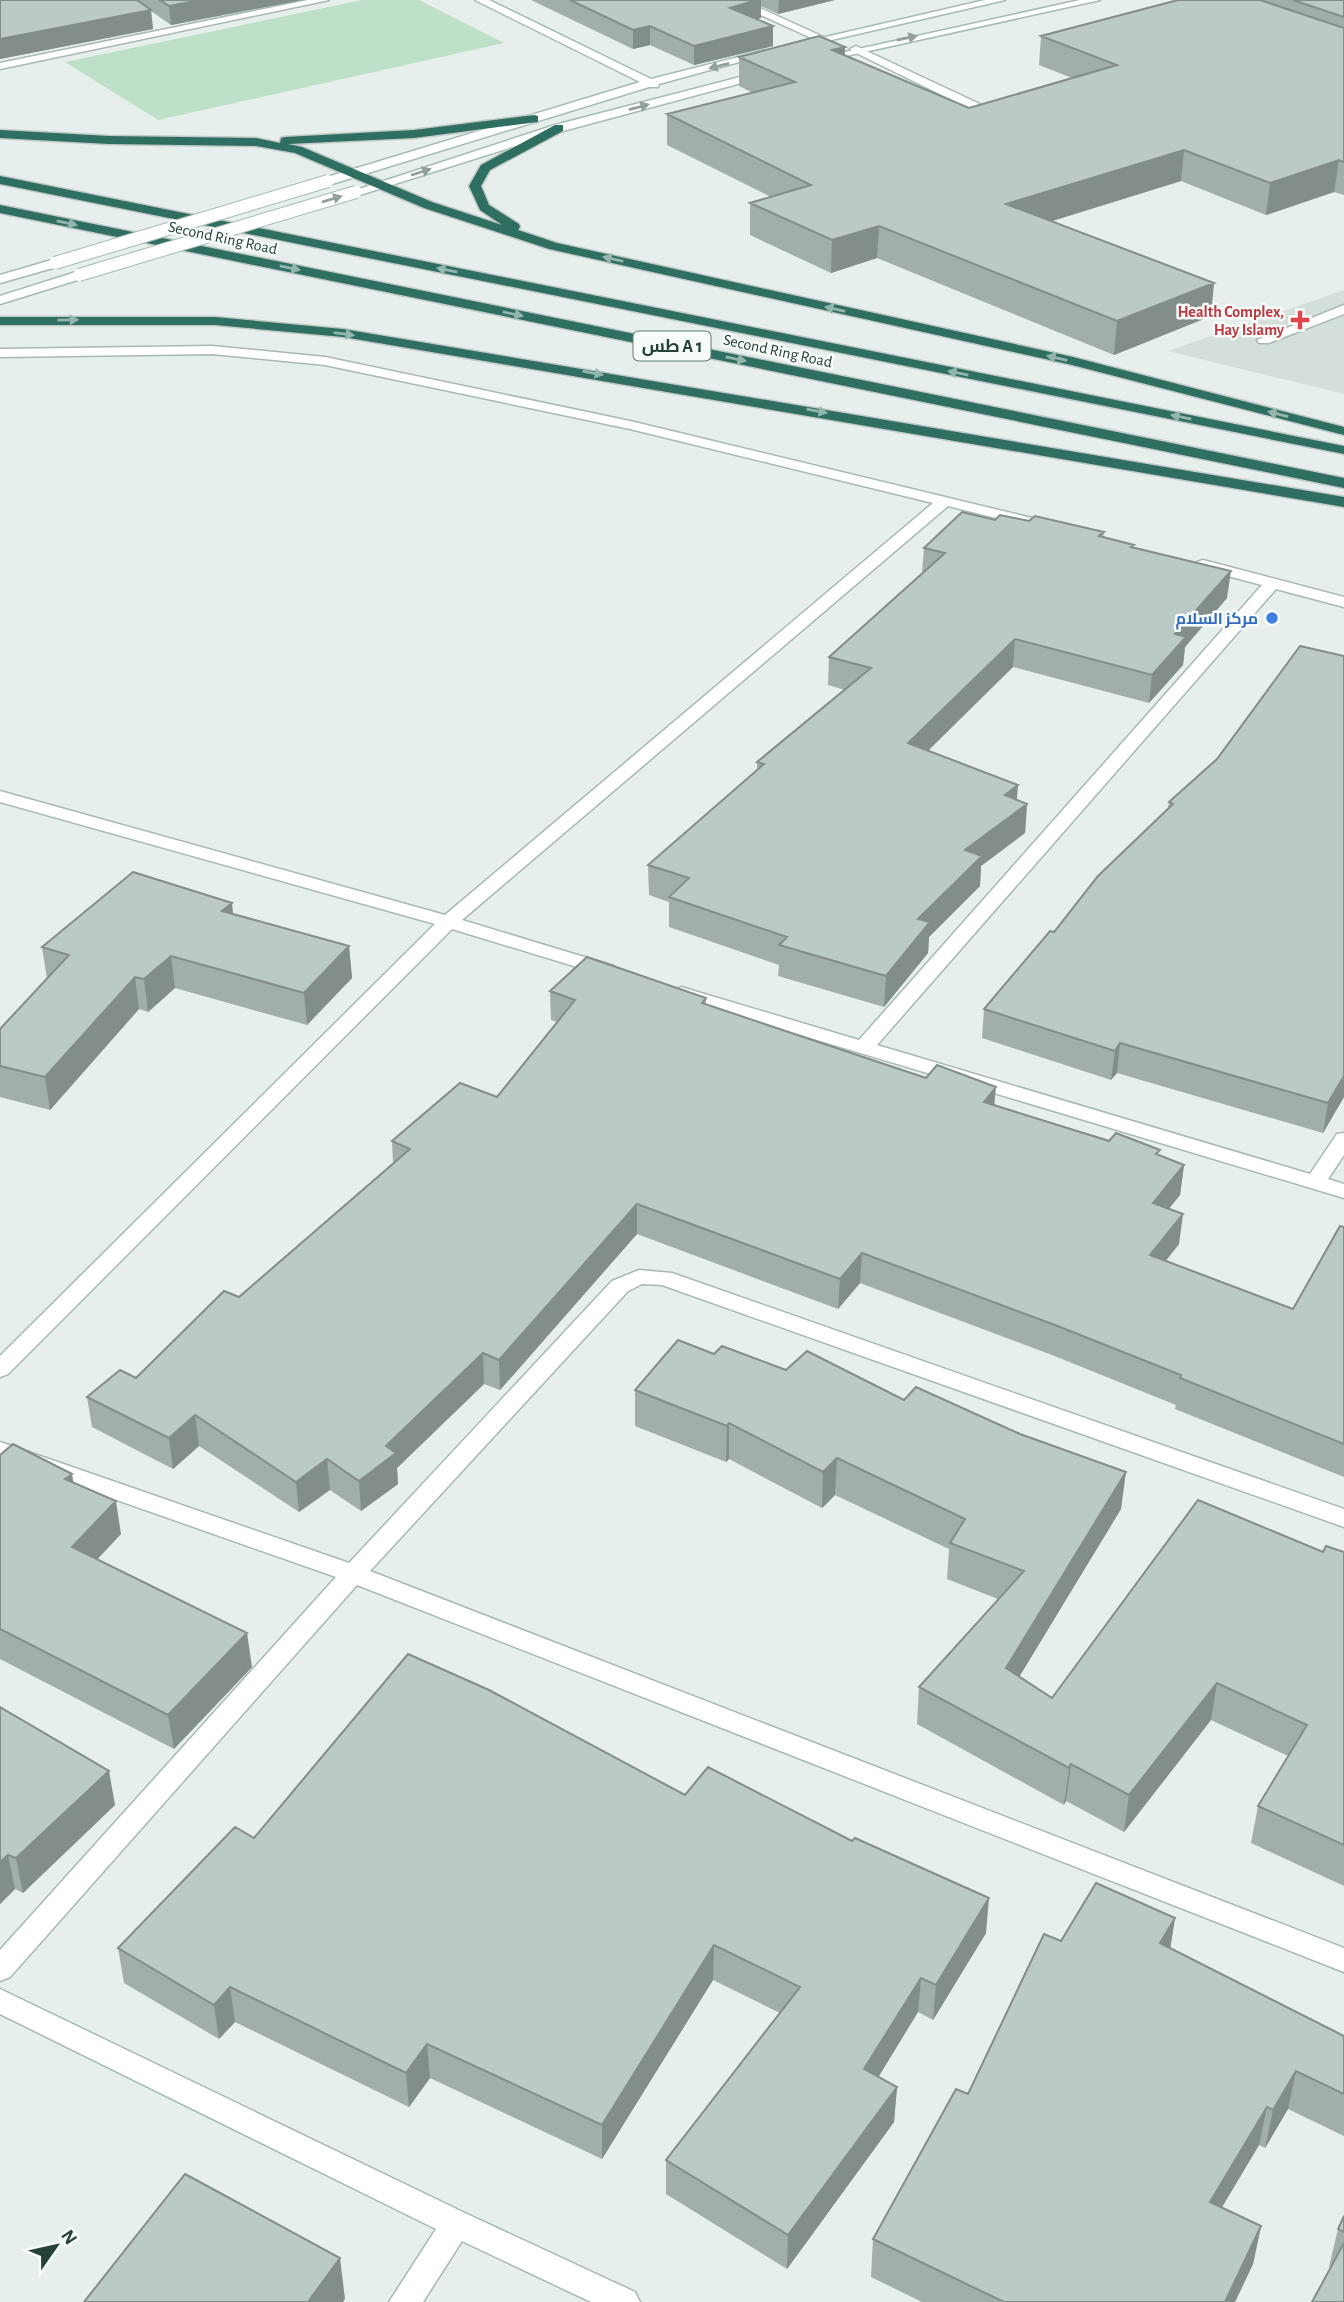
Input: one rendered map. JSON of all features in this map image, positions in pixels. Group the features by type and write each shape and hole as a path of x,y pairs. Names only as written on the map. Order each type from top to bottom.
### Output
{"highway":[{"path":"0,134 109,140 256,142 402,135 534,119"},
{"path":"554,246 505,223 484,206 475,186 485,169 559,128"},
{"path":"256,142 298,150 481,224 554,246 1073,362 1344,431"},
{"name":"Second Ring Road","path":"0,180 1344,450"},
{"name":"Second Ring Road","path":"0,209 1344,483"},
{"path":"0,321 215,321 343,333 456,349 1344,502"}],"street":[{"path":"0,66 324,0"},
{"path":"480,0 678,97"},
{"path":"733,0 822,39"},
{"path":"0,279 650,83 822,39 1000,0"},
{"path":"806,62 856,49 1095,0"},
{"path":"158,24 169,32"},
{"path":"856,49 1010,123"},
{"path":"0,300 559,128 780,69"},
{"path":"1264,340 1344,309"},
{"path":"0,353 212,350 325,361 630,425 1065,530"},
{"path":"0,1369 447,922 946,500"},
{"path":"1183,560 1344,602"},
{"path":"863,1048 1273,583"},
{"path":"0,796 447,922 622,975"},
{"path":"662,987 1344,1191"},
{"path":"1315,1182 1344,1139"},
{"path":"0,1969 353,1574 620,1286 639,1277 664,1278 1344,1518"},
{"path":"0,1450 353,1574 1344,1960"},
{"path":"0,2001 456,2224 624,2302"},
{"path":"405,2302 456,2224"}],"shaded area":[{"name":"Health Complex, Hay Islamy","path":"1344,290 1344,394 1168,351"}],"green space":[{"path":"362,0 419,0 504,43 158,120 65,62"}],"building":[{"path":"0,0 137,0 151,10 0,39"},
{"path":"160,0 201,0 169,6"},
{"path":"570,0 757,0 730,8 773,26 694,46 650,26 633,30"},
{"path":"1178,0 1260,0 1344,28 1344,162 1339,160 1270,183 1184,150 1006,204 1214,283 1117,321 879,226 832,240 750,203 811,185 667,114 795,82 739,57 819,36 845,47 832,50 969,108 1117,65 1041,36"},
{"path":"1293,0 1344,0 1344,17"},
{"path":"962,512 995,520 1000,515 1029,521 1035,516 1104,532 1099,536 1134,545 1131,547 1231,571 1175,634 1186,637 1152,675 1015,639 908,743 1018,785 1005,795 1027,804 965,850 982,856 918,919 930,922 886,976 779,945 787,937 669,897 689,878 648,865 764,764 757,762 871,668 829,657 945,553 924,548"},
{"path":"1300,646 1344,656 1344,1076 1328,1103 1120,1043 1115,1051 984,1009 1050,931 1054,932 1098,876 1173,804 1169,802 1217,759"},
{"path":"133,872 232,903 222,911 349,946 304,993 171,956 144,979 135,977 45,1077 0,1066 0,1029 69,955 42,947"},
{"path":"587,957 706,998 702,1003 926,1078 937,1065 996,1087 984,1102 1109,1141 1116,1133 1160,1150 1156,1154 1184,1165 1153,1203 1183,1214 1150,1255 1293,1309 1340,1226 1344,1227 1344,1444 1055,1325 862,1253 840,1279 637,1204 499,1360 483,1353 386,1446 396,1453 359,1481 327,1459 296,1482 195,1415 169,1438 87,1397 120,1370 136,1378 224,1291 239,1297 410,1149 392,1141 460,1083 497,1097 575,1000 550,991"},
{"path":"678,1340 714,1354 722,1346 786,1370 807,1351 904,1400 916,1387 1020,1434 1126,1472 1006,1668 1052,1698 1198,1500 1323,1552 1326,1546 1344,1552 1344,1845 1258,1806 1307,1725 1217,1683 1129,1795 1071,1764 1069,1768 919,1687 1024,1571 950,1543 965,1519 837,1458 823,1472 729,1423 727,1426 635,1390"},
{"path":"13,1444 72,1474 65,1479 116,1501 72,1547 247,1633 168,1715 0,1629 0,1455"},
{"path":"408,1654 489,1690 685,1795 708,1767 852,1841 855,1838 989,1898 936,1985 921,1978 864,2069 897,2087 788,2235 666,2160 800,1987 714,1945 602,2125 427,2044 406,2073 230,1987 214,2005 118,1948 235,1827 254,1838"},
{"path":"0,1707 109,1771 16,1858 8,1855 0,1862"},
{"path":"1096,1883 1175,1918 1160,1943 1344,2036 1344,2094 1296,2071 1273,2110 1267,2107 1210,2202 1261,2226 1225,2302 1004,2302 873,2239 956,2089 968,2094 1044,1934 1061,1941"},
{"path":"185,2174 340,2258 308,2302 84,2302"},
{"path":"1344,2216 1344,2232 1338,2229"},
{"path":"1344,2243 1344,2302 1312,2302"}],"place":[{"name":"Health Complex, Hay Islamy","path":"1300,320"},
{"name":"مركز السلام","path":"1272,618"}]}
